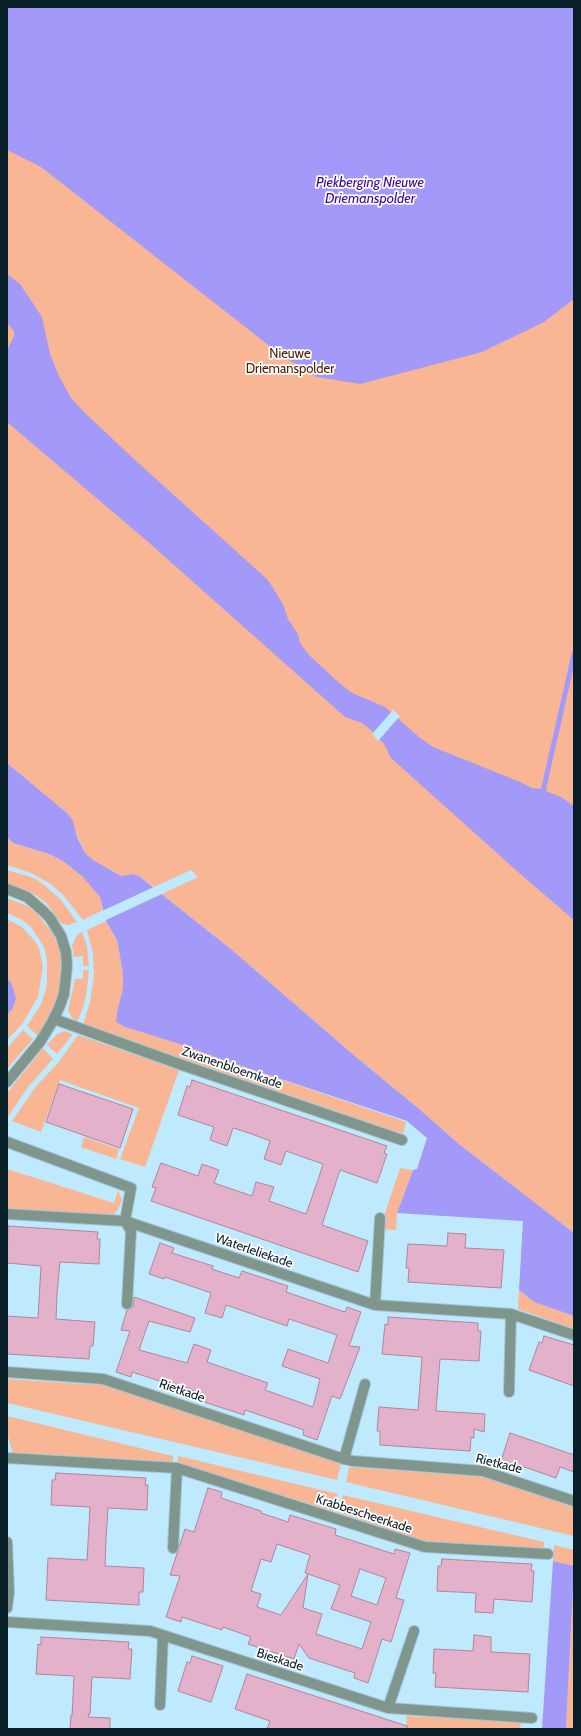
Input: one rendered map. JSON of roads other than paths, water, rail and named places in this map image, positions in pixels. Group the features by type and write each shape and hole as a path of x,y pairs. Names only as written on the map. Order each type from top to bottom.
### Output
{"street":[{"path":"7,889 27,897 50,918 61,936 66,952 66,980 59,1008 40,1042 7,1082"},
{"name":"Zwanenbloemkade","path":"54,1019 182,1065 402,1140"},
{"path":"7,1142 131,1188 125,1221 131,1231 127,1304"},
{"name":"Waterleliekade","path":"7,1214 125,1221 375,1305 511,1314 574,1335"},
{"path":"375,1305 380,1218"},
{"path":"509,1392 511,1314"},
{"name":"Rietkade","path":"7,1372 103,1379 344,1459 353,1461 483,1471 574,1501"},
{"path":"344,1459 365,1384"},
{"name":"Krabbescheerkade","path":"7,1458 177,1468 425,1547 548,1554"},
{"path":"173,1548 177,1468"},
{"path":"7,1542 9,1555 9,1592 7,1608"},
{"name":"Bieskade","path":"7,1622 150,1631 388,1708 532,1718"},
{"path":"388,1708 414,1631"},
{"path":"160,1705 163,1636"}],"water":[{"name":"Piekberging Nieuwe Driemanspolder","path":"7,7 574,7 574,299 544,322 482,352 360,384 317,377 281,355 41,167 7,150"},
{"path":"7,274 20,284 42,317 50,354 59,376 71,398 135,460 268,580 283,604 288,619 298,634 300,643 308,654 352,693 385,707 419,737 433,747 532,788 541,789 561,797 574,806 574,920 391,758 384,744 372,731 362,723 345,717 147,541 7,422 7,351 14,336 14,331 7,323"},
{"path":"7,763 67,813 73,821 77,837 85,853 93,860 121,876 132,874 139,876 232,950 459,1144 574,1233 574,1316 534,1302 519,1290 523,1221 397,1213 413,1170 417,1169 427,1138 407,1121 186,1046 125,1027 116,1022 123,988 123,973 117,940 106,921 100,897 83,877 63,861 49,854 13,843 7,837"},
{"path":"7,978 11,982 16,998 13,1008 7,1015"},
{"path":"553,1561 574,1566 566,1729 542,1729"}],"waterway":[{"path":"542,796 574,654"}],"park label":[{"name":"Nieuwe Driemanspolder","path":"290,362"}]}
